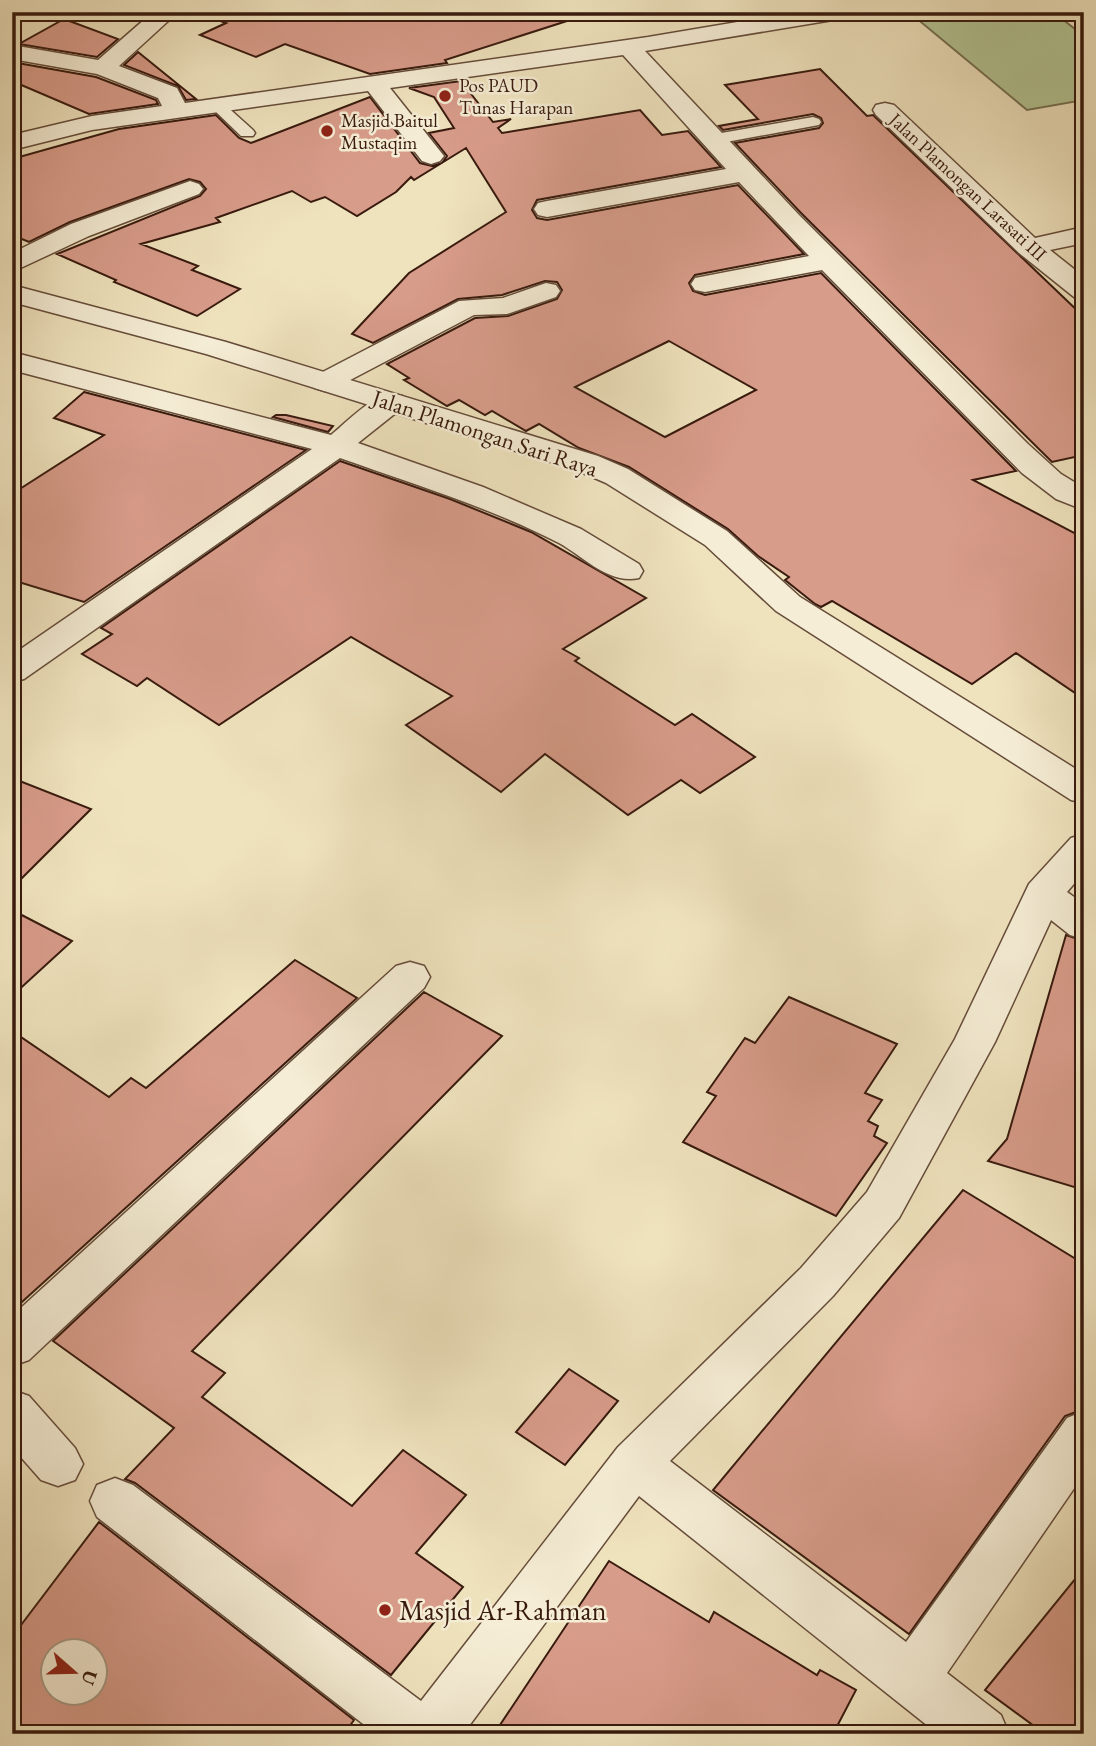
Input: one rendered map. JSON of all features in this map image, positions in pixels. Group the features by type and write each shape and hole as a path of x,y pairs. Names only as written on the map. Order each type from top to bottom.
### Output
{"street":[{"path":"103,68 167,12"},
{"path":"12,52 103,68 172,102 218,106 628,46 748,19 839,12"},
{"path":"12,143 172,102 480,52 660,19"},
{"path":"628,46 742,174 1053,484 1084,501"},
{"path":"375,84 432,156"},
{"name":"Jalan Plamongan Larasati III","path":"885,110 1029,247 1084,291"},
{"path":"547,209 742,174"},
{"path":"12,264 80,230 190,189"},
{"path":"1029,247 1084,235"},
{"path":"705,285 829,260"},
{"path":"325,382 454,313 470,307 507,306 546,291"},
{"name":"Jalan Plamongan Sari Raya","path":"12,293 216,348 587,463 617,476 716,538 788,604 1084,791"},
{"path":"12,361 335,446 472,494 570,536 627,570"},
{"path":"12,671 335,446 391,402"},
{"path":"1053,484 1084,476"},
{"path":"429,1734 635,1463 817,1282 883,1205 974,1042 1043,894 1084,847"},
{"path":"1043,894 1084,925"},
{"path":"12,1346 410,978"},
{"path":"12,1411 58,1464"},
{"path":"912,1678 1083,1437"},
{"path":"635,1463 982,1734"},
{"path":"115,1501 420,1734"}],"lane":[{"path":"218,106 247,133"},
{"path":"710,140 813,122"}],"green space":[{"path":"1053,12 1084,36 1084,100 1027,110 910,13"}],"building":[{"path":"213,12 566,12 567,21 445,60 447,63 370,74 285,44 256,57 200,35 226,23 212,18"},
{"path":"64,19 118,39 97,57 19,44"},
{"path":"138,52 196,99 186,100 178,86 124,65"},
{"path":"12,62 96,77 156,100 158,104 89,114 12,81"},
{"path":"820,69 867,116 873,115 1084,317 1084,455 1052,462 801,213 735,143 819,128 823,123 821,118 813,114 723,130 719,126 758,119 725,85"},
{"path":"461,81 493,122 511,119 498,128 502,133 640,110 662,135 688,131 721,167 537,200 532,210 537,218 547,220 738,185 804,254 695,275 689,283 693,291 705,295 821,273 1016,471 973,480 1084,538 1084,699 1016,653 972,684 832,601 821,607 815,604 785,580 789,577 758,556 728,529 629,467 579,448 539,424 526,431 492,411 485,415 459,400 447,406 404,380 409,378 387,364 475,318 508,316 557,299 562,290 557,282 545,281 502,295 458,299 373,343 352,334 409,273 506,212 466,148 442,163 447,156 429,133 454,128 434,97 409,88","holes":["669,341 756,390 665,437 575,387"]},
{"path":"370,97 420,163 432,166 441,163 414,180 411,177 396,192 357,216 325,197 311,202 292,191 216,218 220,222 141,244 198,266 192,270 240,289 197,316 114,282 116,280 57,254 200,196 206,189 200,182 189,179 70,222 29,242 12,235 12,159 119,129 216,115 239,138 251,143"},
{"path":"84,392 306,450 84,602 12,580 12,494 104,435 54,418"},
{"path":"276,415 333,426 328,432 273,417"},
{"path":"340,461 450,499 531,532 646,598 563,649 579,658 575,661 675,725 692,714 755,757 700,793 681,780 628,815 545,754 501,792 406,725 452,696 351,637 219,725 147,678 137,686 82,654 112,634 101,628"},
{"path":"12,778 91,809 12,888"},
{"path":"12,910 72,941 12,996"},
{"path":"1066,935 1084,941 1084,1190 988,1161 1007,1139"},
{"path":"295,960 357,998 12,1311 12,1031 109,1097 131,1078 146,1088"},
{"path":"424,992 502,1036 192,1351 225,1373 202,1397 352,1506 403,1450 466,1495 416,1553 463,1587 391,1675 135,1483 125,1479 174,1428 53,1341"},
{"path":"789,997 897,1044 865,1093 882,1100 868,1121 878,1126 874,1136 887,1143 836,1216 683,1142 716,1096 707,1092 745,1038 755,1043"},
{"path":"963,1190 1084,1264 1084,1401 1076,1412 1065,1416 909,1634 713,1490"},
{"path":"569,1369 618,1401 565,1465 516,1432"},
{"path":"99,1522 354,1720 344,1734 12,1734 12,1637"},
{"path":"609,1561 709,1622 714,1612 817,1675 820,1670 856,1690 833,1734 494,1734"},
{"path":"1084,1568 1084,1734 1045,1734 985,1690"}],"place":[{"name":"Pos PAUD Tunas Harapan","path":"445,96"},
{"name":"Masjid Baitul Mustaqim","path":"327,131"},
{"name":"Masjid Ar-Rahman","path":"385,1610"}]}
